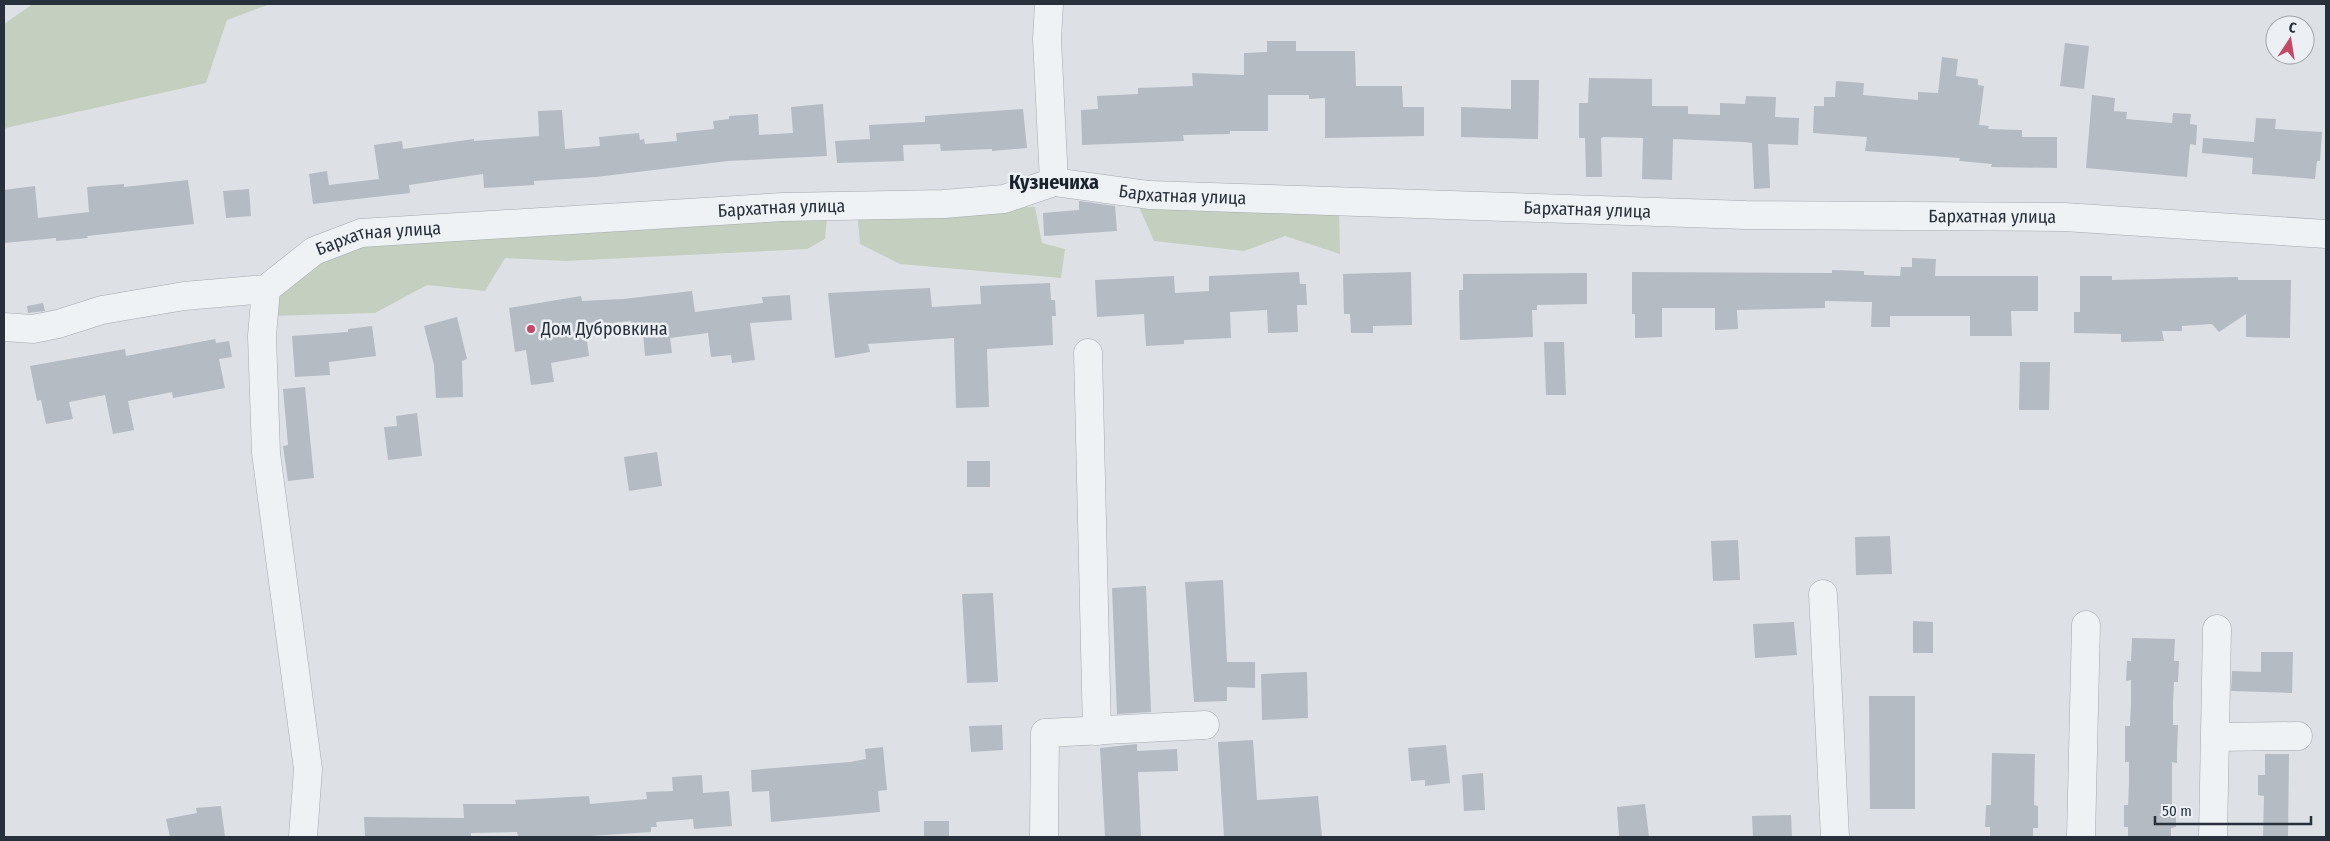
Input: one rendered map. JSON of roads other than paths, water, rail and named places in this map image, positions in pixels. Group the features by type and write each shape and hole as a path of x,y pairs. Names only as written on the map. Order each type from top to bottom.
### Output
{"street":[{"path":"1049,4 1047,39 1054,182"},
{"name":"Бархатная улица","path":"266,289 314,251 361,233 783,208 952,204 1004,199 1054,182 1149,194 1746,215 2064,217 2326,234"},
{"path":"4,327 32,329 58,324 102,310 184,296 266,289 262,345 266,453 308,769 304,837"},
{"path":"1088,353 1097,731"},
{"path":"1823,594 1835,837"},
{"path":"2081,837 2086,625"},
{"path":"2213,837 2217,629"},
{"path":"1044,837 1045,733 1205,725"},
{"path":"2216,737 2298,736"}],"place":[{"name":"Дом Дубровкина","path":"531,329"}],"district":[{"name":"Кузнечиха","path":"1054,182"}]}
